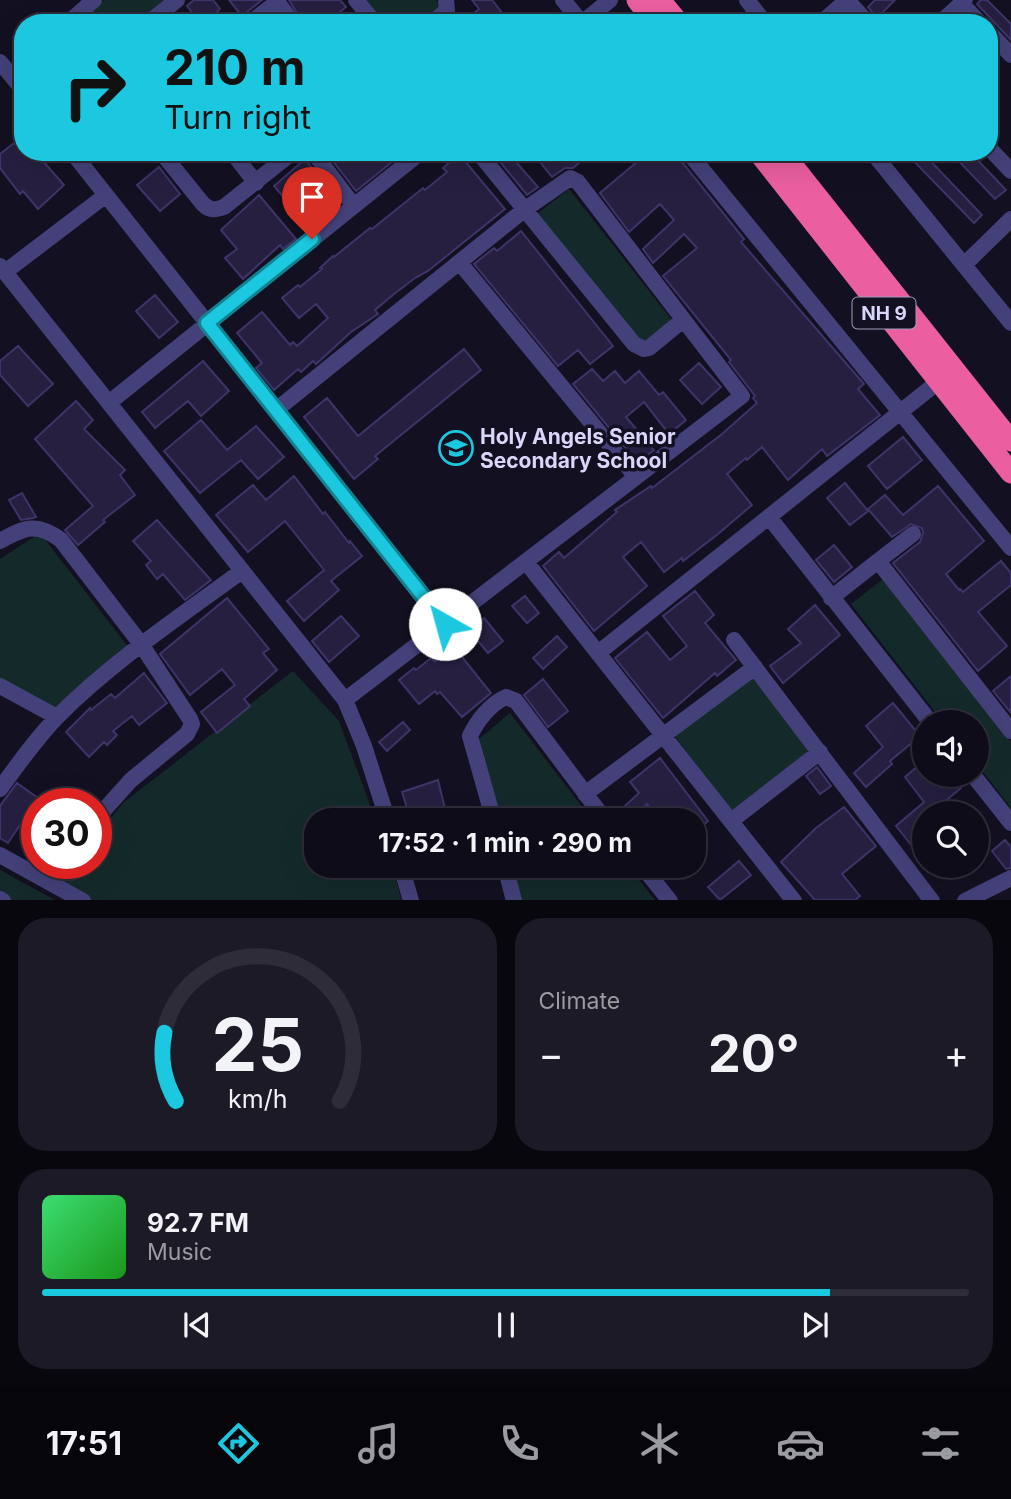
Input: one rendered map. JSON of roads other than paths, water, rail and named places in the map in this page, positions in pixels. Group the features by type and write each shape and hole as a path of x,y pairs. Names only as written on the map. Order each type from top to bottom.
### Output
{"highway":[{"path":"637,0 648,14"},
{"path":"660,0 672,14"},
{"name":"NH 9","path":"765,161 1011,473"},
{"name":"NH 9","path":"789,161 1011,440"}],"street":[{"path":"78,14 94,0"},
{"path":"159,14 177,0"},
{"path":"356,0 368,14"},
{"path":"564,0 575,14"},
{"path":"593,14 610,0"},
{"path":"747,0 758,14"},
{"path":"831,14 847,0 860,14"},
{"path":"261,14 276,1"},
{"path":"950,14 963,2"},
{"path":"998,41 1011,55"},
{"path":"0,62 14,79"},
{"path":"998,157 1011,171"},
{"path":"81,161 445,624"},
{"path":"174,161 209,209 216,210 224,207 282,161"},
{"path":"239,161 256,183"},
{"path":"320,161 354,206"},
{"path":"110,402 410,161"},
{"path":"485,161 634,344 644,349 649,348 683,320"},
{"path":"695,161 1011,548"},
{"path":"879,161 1011,323"},
{"path":"276,410 565,179 575,179 741,396 345,701"},
{"path":"106,195 3,269 345,701 364,746 384,808"},
{"path":"964,265 1011,219"},
{"path":"460,263 636,477"},
{"path":"598,653 938,382"},
{"path":"769,517 921,710"},
{"path":"0,541 18,531 31,528 40,528 61,540 141,644 192,724 187,734 131,780 112,802"},
{"path":"831,598 913,534"},
{"path":"878,561 1011,731"},
{"path":"526,562 793,900"},
{"path":"0,789 57,718 141,644 242,571"},
{"path":"734,640 931,900"},
{"path":"585,794 755,667"},
{"path":"0,686 57,718"},
{"path":"490,808 470,736 476,724 491,707 506,697 516,701 596,808"},
{"path":"732,821 820,752"},
{"path":"982,787 1011,823"},
{"path":"0,855 50,882 62,895 80,900"},
{"path":"404,878 411,900"},
{"path":"508,878 514,900"},
{"path":"652,878 669,900"},
{"path":"967,900 1011,878"}],"place":[{"name":"Holy Angels Senior Secondary School","path":"456,448"}]}
